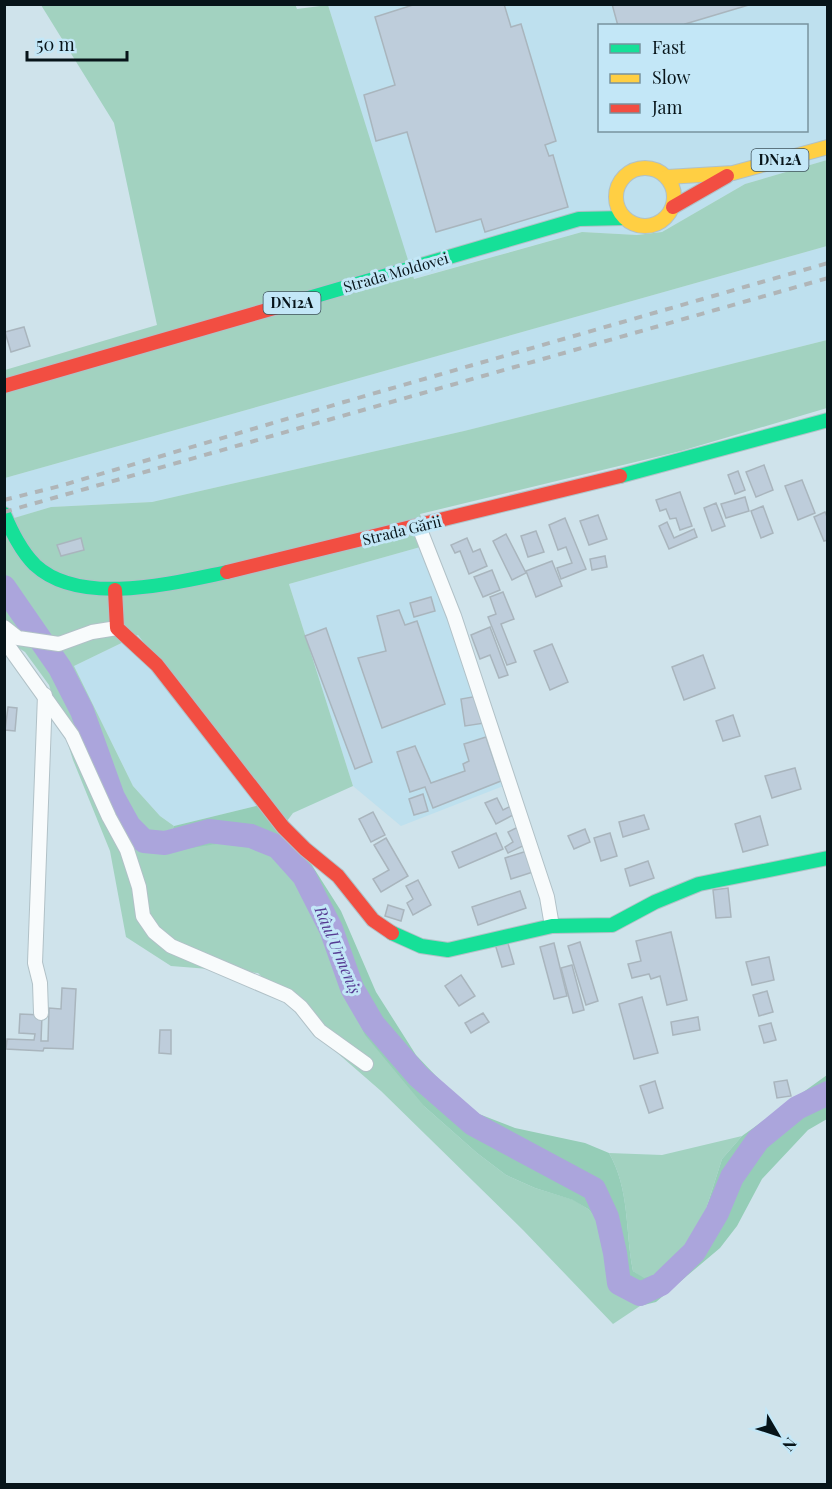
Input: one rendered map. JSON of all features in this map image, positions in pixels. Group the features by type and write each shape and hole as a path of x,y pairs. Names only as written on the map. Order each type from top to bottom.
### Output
{"street":[{"name":"DN12A","path":"733,172 828,147"},
{"path":"637,168 650,168 667,177 733,172 672,207 664,219 648,226 633,223 624,218 617,207 607,199 624,176 637,168"},
{"path":"667,177 673,188 672,207"},
{"name":"Strada Moldovei","path":"579,219 607,199"},
{"name":"Strada Moldovei","path":"4,386 579,219 624,218"},
{"name":"Strada Gării","path":"4,514 30,562 44,574 85,587 115,590 223,574 684,460 828,420"},
{"path":"419,527 462,638 547,897 552,926"},
{"path":"115,590 117,628 157,664 276,819 305,849 338,876 373,920 421,946 448,950 552,926 612,925 655,902 699,884 828,858"},
{"path":"4,627 72,735 109,817 127,850 139,887 143,916 154,932 171,946 288,996 320,1031 366,1064"},
{"path":"11,639 59,644 92,632 117,628"},
{"path":"40,1013 40,983 35,963 45,695"}],"shaded area":[{"path":"328,5 827,5 827,160 745,184 662,232 637,235 582,232 413,279"},
{"path":"827,246 827,340 464,431 152,502 51,507 5,521 5,478"},
{"path":"431,544 506,785 401,826 353,786 289,584"},
{"path":"138,635 264,804 174,826 160,816 133,786 74,666"}],"green space":[{"path":"295,4 297,9 328,5 414,279 582,232 637,235 662,232 745,184 827,160 827,246 5,478 5,370 157,325 114,123 41,5"},
{"path":"827,340 827,408 681,451 420,514 431,544 289,584 353,786 293,813 284,825 138,635 74,666 133,786 160,816 174,826 172,830 184,848 237,841 262,847 301,885 324,943 425,1107 506,1175 535,1188 574,1200 588,1209 597,1219 611,1273 625,1297 640,1306 613,1324 523,1230 381,1091 327,1044 258,973 171,966 126,937 110,851 73,760 49,685 25,652 5,639 4,521 51,507 152,502 464,431"},
{"path":"264,804 308,859 341,911 376,992 416,1055 453,1094 479,1114 515,1128 585,1143 609,1153 616,1167 624,1196 633,1271 644,1278 661,1274 682,1255 697,1237 722,1159 742,1136 827,1075 827,1119 808,1130 762,1179 737,1226 720,1248 656,1302 640,1306 625,1297 611,1273 597,1219 588,1209 573,1200 535,1188 506,1175 477,1153 425,1107 365,1035 301,885 278,861 262,847 237,841 184,849 172,830 174,826"},
{"path":"742,1136 722,1159 697,1237 682,1255 661,1274 644,1279 633,1271 624,1196 616,1167 609,1153 662,1155"}],"building":[{"path":"416,4 504,4 511,27 521,24 556,141 545,145 549,156 553,155 568,207 485,232 481,219 436,232 407,132 376,141 364,95 395,85 375,17"},
{"path":"612,4 752,4 685,24 617,24"},
{"path":"24,327 30,346 11,352 5,332"},
{"path":"764,465 773,490 756,497 746,472"},
{"path":"738,471 745,490 735,494 728,475"},
{"path":"802,480 815,513 798,520 785,486"},
{"path":"680,492 692,526 680,530 676,518 670,519 666,509 660,511 656,500"},
{"path":"745,497 749,511 726,518 721,504"},
{"path":"716,503 725,526 712,531 704,508"},
{"path":"763,506 773,533 761,538 751,511"},
{"path":"825,512 828,519 828,540 824,541 814,517"},
{"path":"598,515 607,539 589,545 580,521"},
{"path":"565,518 586,569 561,579 557,568 572,563 566,547 558,550 549,525"},
{"path":"667,522 674,538 694,529 697,537 669,549 659,526"},
{"path":"536,531 544,552 528,557 521,536"},
{"path":"506,534 526,573 512,580 493,541"},
{"path":"81,538 84,550 61,556 57,545"},
{"path":"467,538 473,552 480,549 487,566 469,574 460,551 455,553 451,545"},
{"path":"605,556 607,567 592,570 590,559"},
{"path":"552,561 562,586 536,597 526,571"},
{"path":"492,570 500,590 483,597 474,577"},
{"path":"503,592 514,619 501,624 516,662 507,665 488,617 496,614 490,597"},
{"path":"431,597 435,611 414,617 410,603"},
{"path":"399,610 405,625 417,621 445,704 382,728 358,658 386,651 377,616"},
{"path":"490,627 508,675 499,678 490,655 480,659 471,635"},
{"path":"326,628 372,762 355,769 305,636"},
{"path":"552,644 568,682 550,690 534,651"},
{"path":"703,655 715,688 684,700 672,667"},
{"path":"478,696 485,723 465,726 461,699"},
{"path":"8,707 17,708 15,731 5,730"},
{"path":"733,715 740,736 723,741 716,721"},
{"path":"486,737 501,781 433,808 425,787 410,792 397,752 415,746 431,783 465,771 463,764 469,761 464,744"},
{"path":"795,768 801,789 772,798 765,776"},
{"path":"423,794 428,811 414,815 409,799"},
{"path":"497,798 503,810 511,806 515,814 496,824 485,803"},
{"path":"373,812 385,835 371,842 359,819"},
{"path":"644,815 649,829 623,837 619,822"},
{"path":"760,816 768,845 743,852 735,824"},
{"path":"520,826 529,843 508,853 505,847 513,842 508,832"},
{"path":"585,829 590,842 574,849 568,836"},
{"path":"496,833 503,849 459,868 452,852"},
{"path":"610,833 617,856 601,861 594,838"},
{"path":"386,838 408,876 381,892 373,879 389,870 374,845"},
{"path":"527,851 533,872 511,879 505,858"},
{"path":"648,861 654,878 630,886 625,869"},
{"path":"418,880 431,905 413,915 407,903 413,899 406,886"},
{"path":"728,888 731,917 716,918 713,890"},
{"path":"520,891 526,908 478,925 472,907"},
{"path":"388,905 404,910 401,921 385,916"},
{"path":"671,932 687,1000 667,1005 660,976 651,979 649,974 632,978 628,964 641,961 636,941"},
{"path":"507,940 514,964 502,967 495,944"},
{"path":"580,942 598,1001 586,1005 568,946"},
{"path":"554,943 567,996 554,999 540,947"},
{"path":"769,957 774,980 752,985 746,962"},
{"path":"572,965 584,1010 573,1013 561,968"},
{"path":"461,975 475,996 459,1006 445,986"},
{"path":"62,988 76,989 73,1049 44,1048 43,1051 6,1049 7,1039 34,1040 35,1034 19,1033 20,1014 42,1015 41,1041 48,1041 49,1008 61,1009"},
{"path":"767,991 773,1012 759,1016 753,995"},
{"path":"642,997 658,1053 634,1059 619,1004"},
{"path":"483,1013 489,1022 471,1033 465,1023"},
{"path":"698,1017 700,1030 673,1035 671,1022"},
{"path":"771,1023 776,1040 764,1043 759,1026"},
{"path":"160,1030 171,1030 171,1054 159,1053"},
{"path":"787,1080 791,1096 777,1098 774,1082"},
{"path":"655,1081 663,1108 649,1113 640,1086"}],"waterway":[{"name":"Râul Urmeniș","path":"4,587 60,668 82,711 113,797 129,826 144,841 165,843 209,831 251,836 278,847 304,876 331,929 352,988 373,1024 418,1076 473,1124 594,1189 607,1217 619,1283 640,1294 661,1284 694,1252 717,1213 732,1177 758,1140 797,1108 828,1093"}],"railway":[{"path":"4,500 60,486 828,263"},
{"path":"4,512 828,278"}],"traffic: fast":[{"path":"295,302 579,219 624,218"},
{"path":"620,476 828,420"},
{"path":"4,514 21,547 35,565 54,578 76,585 101,589 154,586 227,572"},
{"path":"392,933 421,946 448,950 552,926 612,925 655,902 699,884 828,858"}],"traffic: slow":[{"path":"667,177 733,173 828,147"},
{"path":"639,168 651,168 666,176 674,191 674,197 674,203 666,218 651,226 639,226 624,218 616,203 616,191 624,176 639,168"}],"traffic: jam":[{"path":"673,207 727,176"},
{"path":"4,386 295,302"},
{"path":"227,572 620,476"},
{"path":"115,590 117,628 157,665 283,827 338,876 373,920 392,933"}]}
